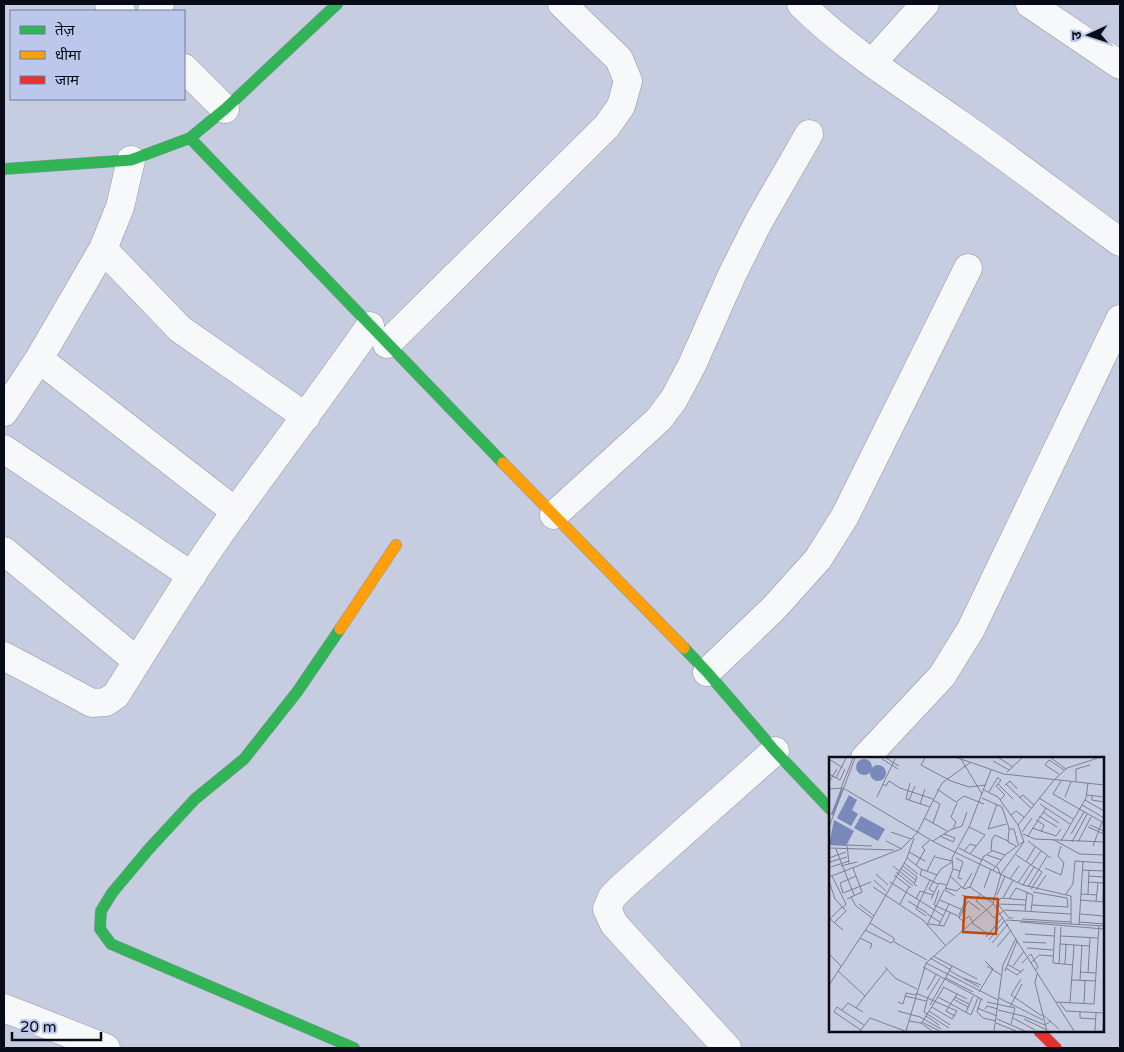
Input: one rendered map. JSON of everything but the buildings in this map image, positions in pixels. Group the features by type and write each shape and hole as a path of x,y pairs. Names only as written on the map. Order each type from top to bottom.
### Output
{"street":[{"path":"4,169 131,160 190,138 225,109 337,4"},
{"path":"4,656 92,703 106,702 116,695 170,607 236,512 306,417 378,335 608,126 621,106 628,81 619,59 562,4"},
{"path":"801,4 820,24 872,63 987,144 1120,242"},
{"path":"872,63 925,4"},
{"path":"1030,4 1120,65"},
{"path":"185,69 225,109"},
{"path":"554,515 659,418 674,399 692,365 732,275 759,221 809,134"},
{"path":"190,138 378,335 707,672 775,751 828,802"},
{"path":"4,412 39,359 103,249 120,207 131,160"},
{"path":"103,249 180,330 306,417"},
{"path":"707,672 774,608 818,559 850,508 968,268"},
{"path":"866,757 942,676 971,629 1120,319"},
{"path":"39,359 236,512"},
{"path":"4,449 192,576"},
{"path":"354,1048 110,944 100,930 101,911 112,892 195,799 244,758 297,692 396,545"},
{"path":"4,550 137,661"},
{"path":"727,1048 614,924 607,909 612,897 622,886 775,751"},
{"path":"4,1008 106,1048"},
{"path":"1040,1032 1056,1048"}],"traffic: fast":[{"path":"4,169 131,160 190,138 225,109 337,4"},
{"path":"190,138 503,463"},
{"path":"340,629 297,692 244,759 195,799 112,893 101,911 100,929 111,944 354,1048"},
{"path":"684,648 775,751 829,808"}],"traffic: slow":[{"path":"503,463 684,648"},
{"path":"340,629 396,545"}],"traffic: jam":[{"path":"1040,1032 1056,1048"}]}
